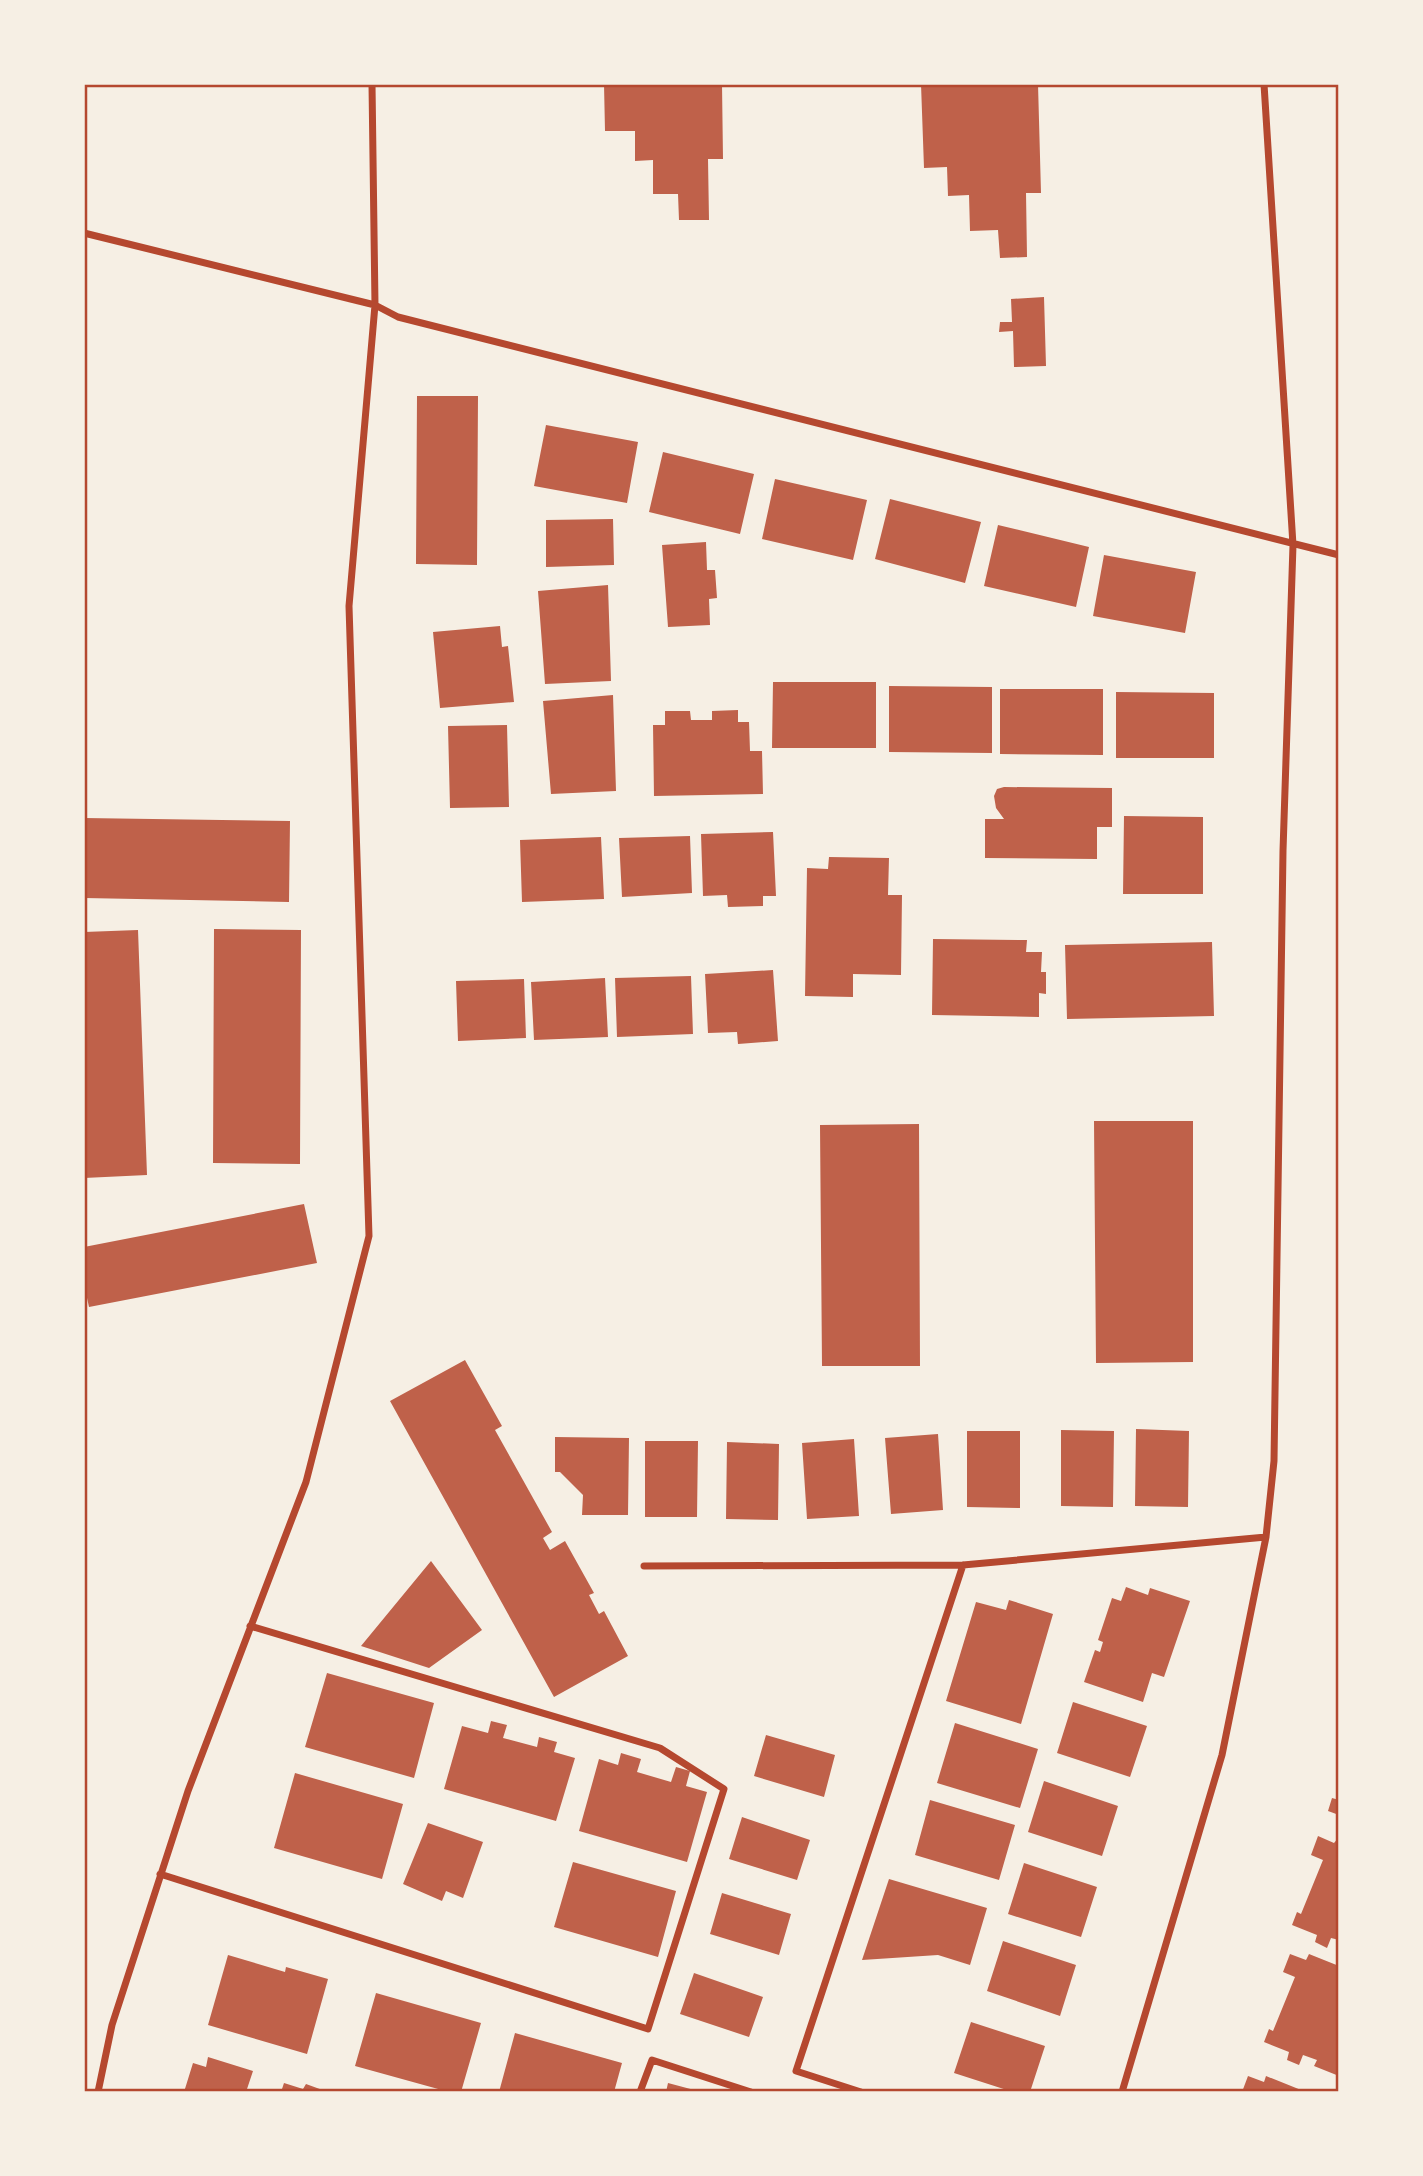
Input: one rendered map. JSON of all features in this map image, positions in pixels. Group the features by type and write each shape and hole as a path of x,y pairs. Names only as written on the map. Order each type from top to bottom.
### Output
{"street":[{"path":"98,2092 112,2025 188,1791 306,1482 369,1236 349,606 374,305 372,84"},
{"path":"1122,2092 1222,1755 1266,1537 1274,1461 1283,851 1293,545 1264,84"},
{"path":"84,233 374,305 398,317 1339,555"},
{"path":"644,1566 963,1565 1266,1537"},
{"path":"861,2092 796,2071 963,1565"},
{"path":"160,1874 648,2029 724,1789 660,1748 250,1626"},
{"path":"640,2092 652,2060 751,2092"}],"building":[{"path":"604,84 722,84 723,159 708,159 709,220 679,220 678,194 653,194 653,160 635,161 635,131 605,131"},
{"path":"921,84 1038,84 1041,193 1026,193 1027,257 1000,258 998,230 970,231 969,195 948,196 947,167 924,168"},
{"path":"1044,297 1046,366 1014,367 1013,331 999,332 1000,322 1012,322 1011,299"},
{"path":"417,396 478,396 477,565 416,564"},
{"path":"546,425 638,442 627,503 534,486"},
{"path":"663,452 754,474 740,534 649,512"},
{"path":"775,479 867,500 853,560 762,539"},
{"path":"890,499 981,522 965,583 875,559"},
{"path":"613,519 614,565 546,567 546,520"},
{"path":"998,525 1089,547 1076,607 984,586"},
{"path":"706,542 707,570 715,570 717,598 709,599 710,625 668,627 662,545"},
{"path":"1104,555 1196,572 1185,633 1093,616"},
{"path":"608,585 611,681 545,684 538,591"},
{"path":"500,626 502,647 508,646 514,702 440,708 433,632"},
{"path":"773,682 876,682 876,748 772,748"},
{"path":"889,686 992,687 992,753 889,752"},
{"path":"1000,689 1103,689 1103,755 1000,754"},
{"path":"1116,692 1214,693 1214,758 1116,758"},
{"path":"613,695 616,791 551,794 543,701"},
{"path":"738,710 738,722 749,722 750,751 762,751 763,794 654,796 653,725 665,725 665,711 690,711 691,720 712,720 712,711"},
{"path":"507,725 509,807 450,808 448,726"},
{"path":"1112,788 1112,827 1097,827 1097,859 985,858 985,819 1004,819 996,808 994,796 997,789"},
{"path":"1124,816 1203,817 1203,894 1123,894"},
{"path":"84,818 290,821 289,902 84,898"},
{"path":"773,832 776,896 763,896 763,906 728,907 727,895 703,896 701,834"},
{"path":"690,836 692,893 622,897 619,838"},
{"path":"601,837 604,899 522,902 520,840"},
{"path":"829,857 889,858 888,895 902,895 901,975 853,974 853,997 805,996 807,868 828,869"},
{"path":"214,929 301,930 300,1164 213,1163"},
{"path":"138,930 147,1175 84,1178 84,932"},
{"path":"933,939 1027,940 1026,952 1042,952 1041,972 1046,972 1046,994 1039,993 1039,1017 932,1015"},
{"path":"1212,942 1214,1016 1067,1019 1065,945"},
{"path":"773,970 778,1041 738,1044 737,1032 708,1033 705,974"},
{"path":"691,976 693,1034 617,1037 615,978"},
{"path":"605,978 608,1037 534,1040 531,982"},
{"path":"524,979 526,1038 458,1041 456,981"},
{"path":"1094,1121 1193,1121 1193,1362 1096,1363"},
{"path":"919,1124 920,1366 822,1366 820,1125"},
{"path":"304,1204 317,1263 89,1307 84,1284 84,1247"},
{"path":"465,1360 502,1426 495,1430 552,1532 543,1538 550,1550 565,1541 594,1593 589,1595 599,1614 604,1611 628,1656 554,1697 390,1401"},
{"path":"1136,1429 1189,1431 1188,1507 1135,1506"},
{"path":"1061,1430 1114,1431 1113,1507 1061,1506"},
{"path":"967,1431 1020,1431 1020,1508 967,1507"},
{"path":"938,1434 943,1510 891,1514 885,1438"},
{"path":"555,1437 629,1438 628,1515 582,1515 583,1495 560,1472 555,1472"},
{"path":"854,1439 859,1516 807,1519 802,1443"},
{"path":"645,1441 698,1441 697,1517 645,1517"},
{"path":"727,1442 779,1444 778,1520 726,1519"},
{"path":"431,1561 482,1630 429,1668 361,1646"},
{"path":"1126,1587 1148,1595 1150,1588 1190,1601 1164,1677 1152,1673 1143,1702 1084,1682 1095,1650 1100,1652 1103,1642 1098,1640 1112,1598 1121,1601"},
{"path":"1009,1600 1053,1614 1021,1724 946,1701 976,1602 1006,1610"},
{"path":"327,1673 434,1703 414,1778 305,1747"},
{"path":"1073,1702 1147,1726 1130,1777 1057,1753"},
{"path":"491,1721 507,1725 503,1738 537,1747 539,1737 557,1742 554,1752 575,1758 556,1821 444,1789 462,1726 488,1733"},
{"path":"955,1723 1038,1749 1020,1808 937,1783"},
{"path":"766,1735 835,1755 824,1797 754,1776"},
{"path":"621,1753 641,1759 637,1772 671,1782 676,1767 690,1771 686,1786 707,1792 687,1862 579,1831 599,1759 618,1765"},
{"path":"295,1773 403,1804 382,1879 274,1848"},
{"path":"1044,1781 1118,1806 1102,1856 1028,1832"},
{"path":"1332,1798 1339,1800 1339,1815 1328,1811"},
{"path":"930,1800 1015,1825 999,1880 915,1855"},
{"path":"742,1817 810,1840 797,1880 729,1859"},
{"path":"428,1823 483,1842 463,1898 446,1891 442,1901 403,1884"},
{"path":"1318,1836 1334,1843 1339,1837 1339,1940 1331,1938 1327,1948 1315,1942 1317,1935 1292,1925 1297,1912 1301,1914 1323,1860 1311,1855"},
{"path":"573,1862 676,1891 658,1957 554,1927"},
{"path":"1024,1863 1097,1887 1081,1937 1008,1914"},
{"path":"889,1879 987,1908 970,1965 938,1955 862,1960"},
{"path":"722,1893 791,1914 779,1955 710,1934"},
{"path":"1003,1941 1076,1965 1060,2016 987,1991"},
{"path":"1290,1954 1306,1960 1309,1954 1339,1966 1339,2076 1314,2066 1317,2060 1303,2055 1299,2065 1287,2060 1289,2052 1264,2042 1269,2029 1273,2031 1295,1977 1283,1972"},
{"path":"228,1955 285,1972 286,1967 328,1979 307,2054 208,2025"},
{"path":"694,1973 763,1997 749,2037 680,2014"},
{"path":"376,1993 481,2023 461,2092 449,2092 355,2066"},
{"path":"971,2022 1045,2046 1030,2092 1013,2092 954,2073"},
{"path":"515,2033 622,2063 614,2092 499,2092"},
{"path":"208,2057 253,2071 246,2092 184,2092 193,2063 206,2067"},
{"path":"1248,2076 1264,2082 1266,2076 1306,2092 1242,2092"},
{"path":"284,2083 303,2089 306,2084 328,2092 281,2092"},
{"path":"668,2083 698,2091 698,2092 666,2092"}]}
